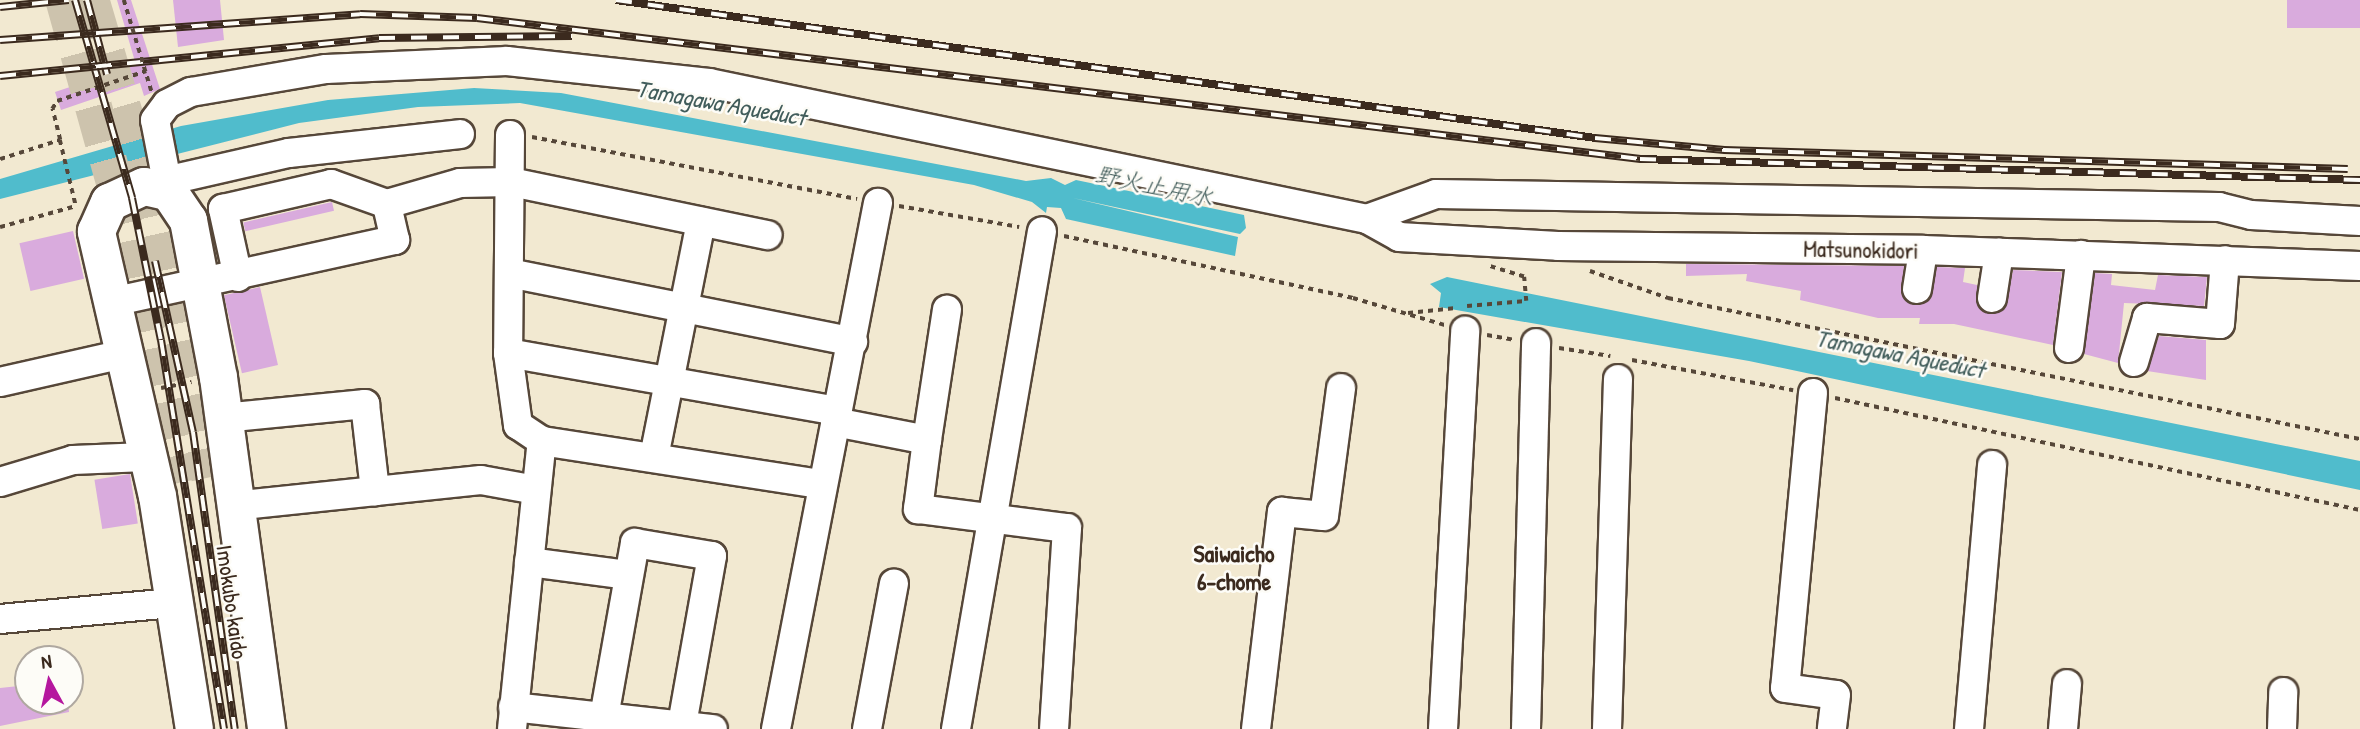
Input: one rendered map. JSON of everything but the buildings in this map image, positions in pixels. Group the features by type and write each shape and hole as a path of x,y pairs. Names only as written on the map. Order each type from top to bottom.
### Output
{"main road":[{"path":"194,729 145,457 111,302 87,212 125,191 168,180 188,220 200,284 223,418 233,506 266,729"},
{"name":"Imokubo kaido","path":"217,729 194,479 249,729"}],"street":[{"path":"460,134 289,153 168,180 155,120 160,98 221,83 326,69 443,61 552,63 709,83 1367,219 1436,194 2219,207 2251,215 2360,221"},
{"path":"510,135 508,353 518,425 542,441 820,484"},
{"path":"238,277 223,209 331,184 387,204 460,183 511,182 768,234"},
{"path":"776,729 820,484 853,342 878,203"},
{"path":"111,302 238,277 395,240 387,204"},
{"name":"Matsunokidori","path":"1367,219 1399,237 1573,246 1923,250 2360,266"},
{"path":"654,457 701,222"},
{"path":"956,729 989,518 1042,231"},
{"path":"1917,289 1923,250"},
{"path":"1992,298 1999,253"},
{"path":"2069,348 2081,255"},
{"path":"2134,362 2147,318 2185,334 2220,324 2225,260"},
{"path":"509,273 853,342"},
{"path":"947,310 918,509 1067,528 1054,729"},
{"path":"1443,729 1465,331"},
{"path":"1526,729 1536,344"},
{"path":"508,353 669,382 836,417 927,440"},
{"path":"0,382 123,355"},
{"path":"1607,729 1620,365"},
{"path":"1256,729 1282,512 1324,516 1341,388"},
{"path":"1813,393 1785,688 1836,695 1832,729"},
{"path":"223,418 365,404 375,491"},
{"path":"542,441 512,718 572,722 604,717 643,726 682,725 713,729"},
{"path":"0,475 0,482 73,460 145,457"},
{"path":"1969,729 1992,465"},
{"path":"233,506 481,480 536,490"},
{"path":"604,717 635,544 712,556 682,725"},
{"path":"529,562 628,575"},
{"path":"867,729 894,583"},
{"path":"0,619 173,603"},
{"path":"2063,729 2067,684"},
{"path":"2282,729 2283,692"}],"path":[{"path":"124,0 146,71 160,98"},
{"path":"0,227 87,212 60,140 52,109 57,101 146,71"},
{"path":"510,135 576,141 878,203 1042,231 1405,313 1465,331 1536,344 1620,365 1813,393 2360,510"},
{"path":"0,159 60,140"},
{"path":"1573,246 1590,271 1668,298 2360,439"},
{"path":"1479,259 1524,277 1526,301 1486,302"},
{"path":"1405,313 1440,311"},
{"path":"149,390 202,380"}],"water":[{"path":"474,88 561,93 1026,181 1051,178 1065,185 1076,180 1244,215 1246,228 1240,234 1073,198 1238,237 1235,256 1066,219 1061,208 1047,207 1046,213 1032,202 974,185 520,103 418,107 299,123 0,199 0,179 181,126 328,100"},
{"path":"1447,277 2360,461 2360,490 1749,361 1439,307 1441,293 1430,284"}],"tunnel":[{"path":"64,0 116,187 179,482"},
{"path":"91,0 144,180 210,477"}],"railway":[{"path":"0,7 69,0"},
{"path":"75,0 132,198 161,340 224,729"},
{"path":"87,0 107,74"},
{"path":"616,0 1595,138 1724,150 2348,169"},
{"path":"0,40 360,14 477,18 1640,159 2360,180"},
{"path":"0,76 379,38 572,36"},
{"path":"155,261 193,432 235,729"}],"district":[{"name":"Saiwaicho 6-chome","path":"1234,568"}],"water label":[{"name":"Tamagawa Aqueduct","path":"721,103"},
{"name":"野火止用水","path":"1154,186"},
{"name":"Tamagawa Aqueduct","path":"1900,354"}]}
